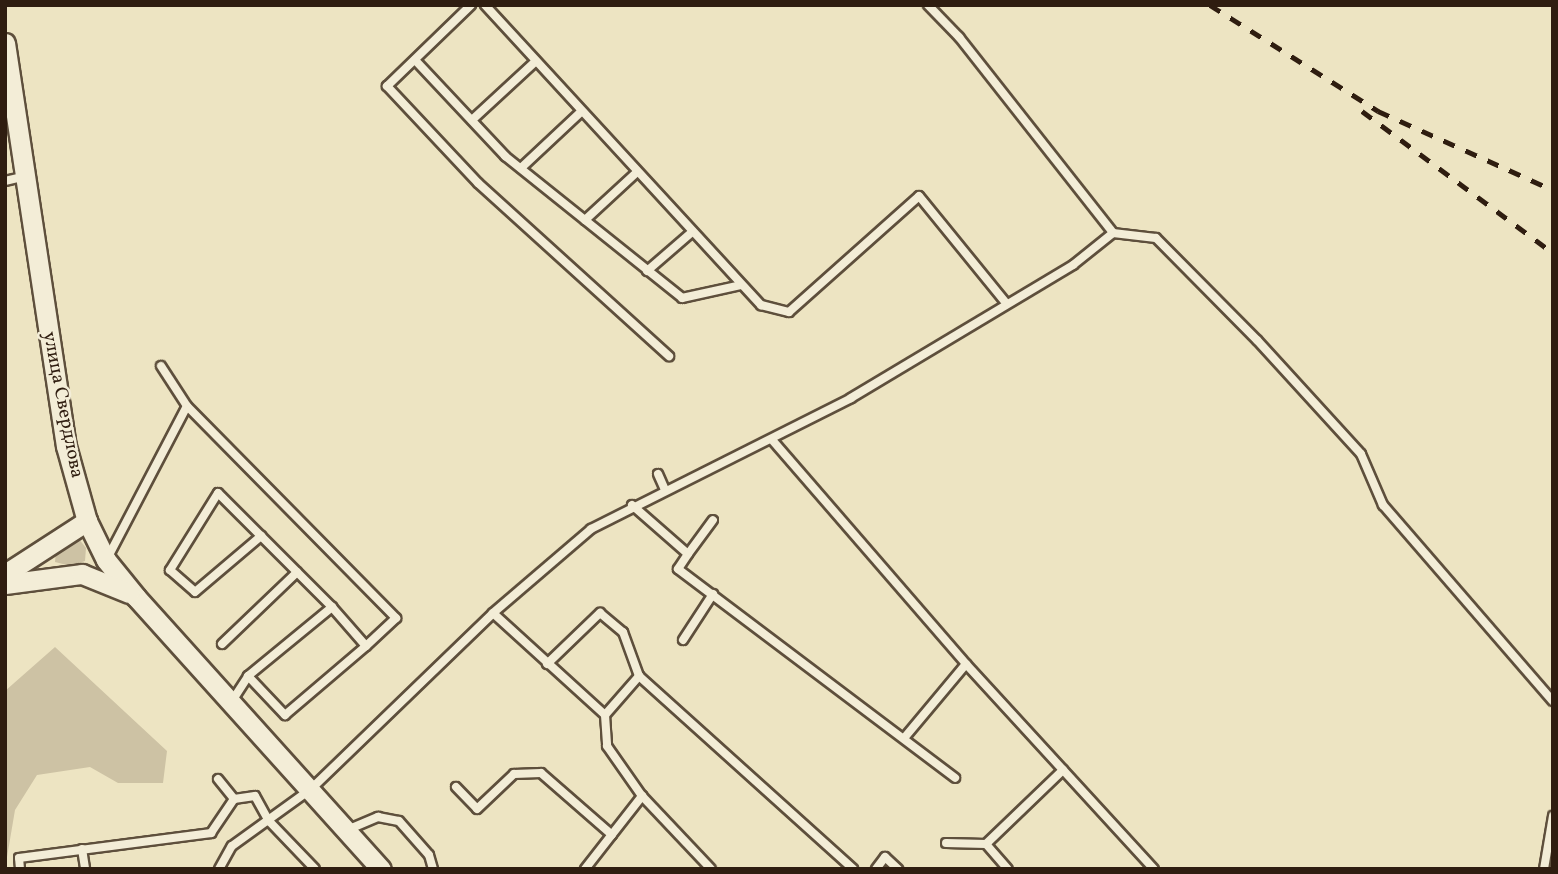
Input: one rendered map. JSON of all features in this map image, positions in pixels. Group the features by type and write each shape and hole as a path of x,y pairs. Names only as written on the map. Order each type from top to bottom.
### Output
{"street":[{"name":"улица Свердлова","path":"5,43 14,179 66,446 87,521 106,560 136,597 381,869"},
{"path":"5,574 87,521"},
{"path":"5,584 82,574 136,597"}],"lane":[{"path":"471,5 387,86 478,183 669,356"},
{"path":"485,5 761,305 789,312 919,195 1006,303"},
{"path":"928,5 959,37 1113,233 1156,238 1257,340 1361,454 1383,505 1553,701"},
{"path":"415,60 521,168 682,298 741,285"},
{"path":"472,121 536,61"},
{"path":"521,168 582,111"},
{"path":"585,220 637,172"},
{"path":"648,271 692,232"},
{"path":"219,869 232,846 311,789 493,613 590,528 665,489 773,441 1073,265 1113,233"},
{"path":"161,366 187,406 396,618 285,715 248,676"},
{"path":"106,560 187,406"},
{"path":"773,441 966,664 1154,869"},
{"path":"658,474 665,489"},
{"path":"261,536 195,592 170,570 218,493 261,536 297,572 332,607 366,646"},
{"path":"632,505 688,554"},
{"path":"713,520 678,569 905,737 955,778"},
{"path":"222,645 297,572"},
{"path":"683,640 713,594"},
{"path":"232,701 248,676 332,607"},
{"path":"493,613 605,715"},
{"path":"547,664 600,613 623,632 639,676 853,869"},
{"path":"905,737 966,664"},
{"path":"639,676 605,715 607,746 642,796 711,869"},
{"path":"946,843 986,844 1063,770"},
{"path":"456,787 477,809 514,774 541,773 612,835"},
{"path":"218,779 234,799"},
{"path":"20,869 19,858 211,833 234,799 255,796 269,821 315,869"},
{"path":"585,869 642,796"},
{"path":"1544,869 1553,816"},
{"path":"347,830 379,817 399,821 429,855 433,869"},
{"path":"986,844 1008,869"},
{"path":"82,849 85,869"},
{"path":"876,869 885,858 898,869"}],"shaded area":[{"path":"79,539 86,548 85,561 71,566 55,562 56,551"},
{"path":"55,647 167,751 163,783 118,783 90,767 37,775 15,810 5,869 5,691"}],"railway":[{"path":"1210,5 1378,111 1553,190"},
{"path":"1362,111 1553,253"}]}
